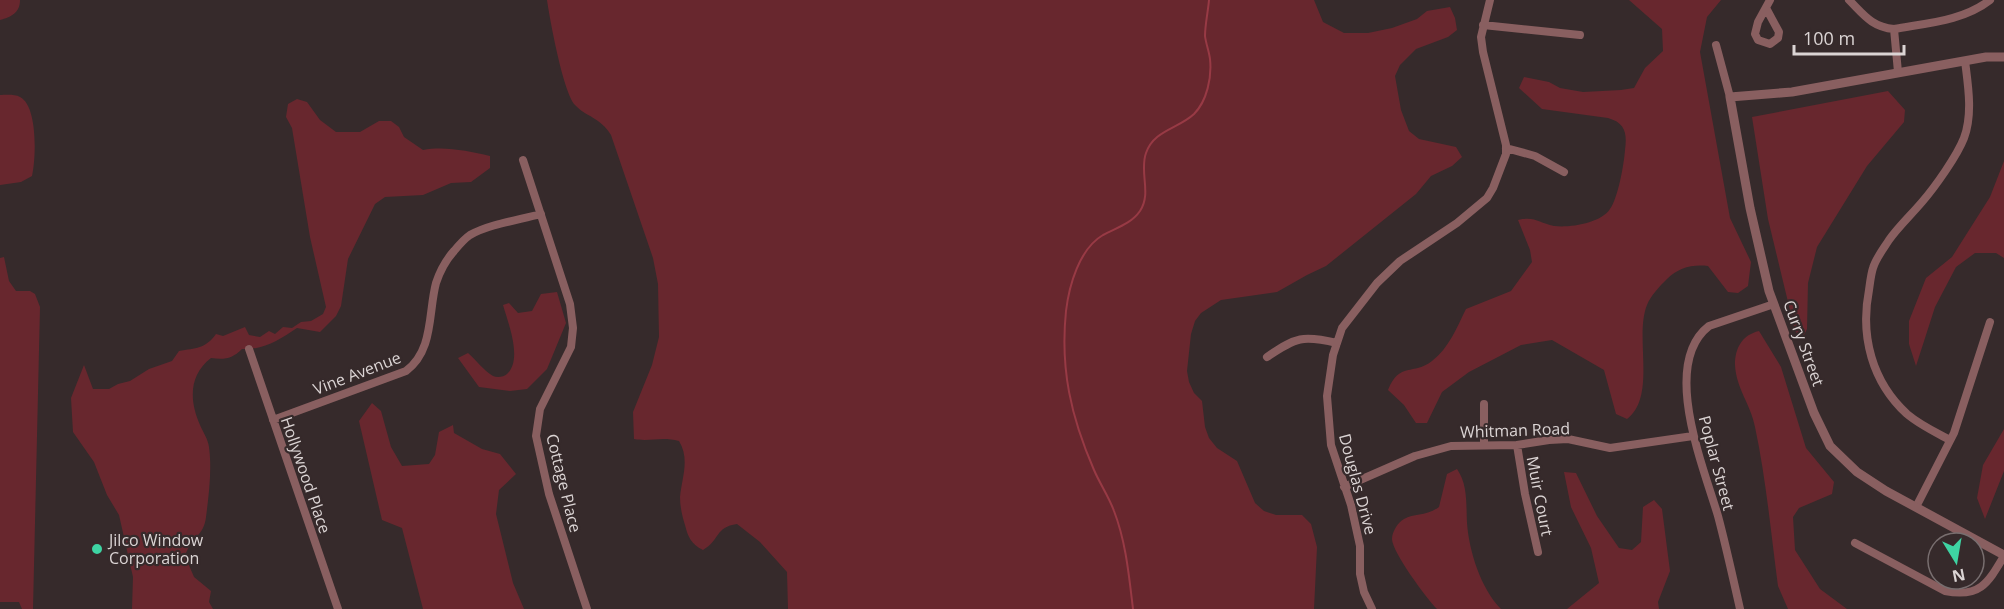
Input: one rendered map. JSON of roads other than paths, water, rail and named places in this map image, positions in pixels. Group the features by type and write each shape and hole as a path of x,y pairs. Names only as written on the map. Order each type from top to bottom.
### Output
{"street":[{"path":"1490,0 1481,37 1506,148 1535,156 1564,172"},
{"path":"1849,0 1869,20 1881,28 1894,29 1955,18 1975,10 1990,0"},
{"path":"1483,25 1580,35"},
{"path":"1894,29 1898,72"},
{"name":"Curry Street","path":"1716,45 1730,98 1759,250 1774,304 1814,413 1830,446 1857,472 2004,556"},
{"path":"1730,98 1792,92 1986,57 2004,57"},
{"path":"1950,440 1907,414 1881,381 1874,369 1866,329 1867,303 1873,267 1891,238 1925,200 1964,137 1969,117 1965,61"},
{"name":"Douglas Drive","path":"1372,609 1364,592 1360,574 1360,546 1331,445 1328,424 1328,379 1337,344 1342,328 1377,283 1400,261 1457,224 1486,198 1493,188 1506,148"},
{"name":"Cottage Place","path":"523,160 570,304 573,328 571,347 540,409 536,436 549,494 587,609"},
{"name":"Vine Avenue","path":"273,420 406,371 414,365 427,339 436,283 448,259 461,242 477,232 541,214"},
{"name":"Poplar Street","path":"1740,609 1718,516 1693,436 1687,380 1693,344 1702,331 1709,326 1774,304"},
{"path":"1916,507 1954,433 1990,322"},
{"path":"1267,357 1289,342 1298,340 1319,339 1337,344"},
{"name":"Hollywood Place","path":"249,349 338,609"},
{"path":"1484,404 1484,444"},
{"name":"Whitman Road","path":"1344,487 1415,456 1451,446 1517,445 1549,440 1568,440 1610,448 1693,436"},
{"name":"Muir Court","path":"1517,445 1538,552"},
{"path":"1855,543 1946,591 1961,594 1978,589 1986,582 2004,556"}],"waterway":[{"path":"1133,609 1127,559 1118,523 1096,475 1073,412 1066,373 1066,311 1073,280 1088,249 1103,235 1128,222 1140,211 1145,197 1144,160 1150,145 1160,135 1188,119 1199,109 1208,88 1210,73 1210,59 1205,36 1209,0"}],"place":[{"name":"Jilco Window Corporation","path":"97,549"}]}
